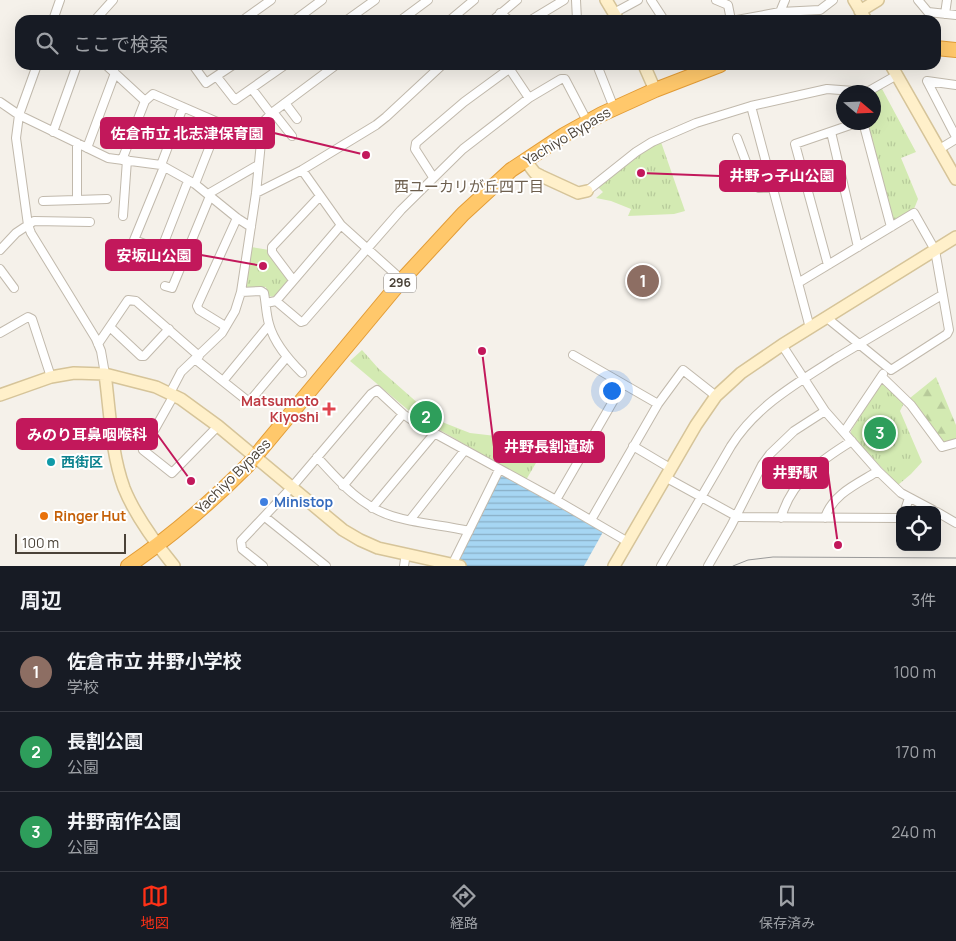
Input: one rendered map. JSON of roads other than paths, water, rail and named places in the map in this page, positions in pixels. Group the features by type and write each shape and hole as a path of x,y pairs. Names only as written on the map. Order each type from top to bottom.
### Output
{"highway":[{"path":"941,48 956,50"},
{"name":"Yachiyo Bypass","path":"128,566 159,545 221,492 255,458 402,280 487,190 525,160 587,121 655,90 707,70"}],"street":[{"path":"57,15 60,0"},
{"path":"100,15 113,0"},
{"path":"250,15 271,0"},
{"path":"302,15 322,0"},
{"path":"354,15 375,0"},
{"path":"407,15 428,0"},
{"path":"456,15 474,0"},
{"path":"500,14 517,0"},
{"path":"539,15 564,0"},
{"path":"576,0 577,15"},
{"path":"606,0 615,15"},
{"path":"617,15 638,0"},
{"path":"650,0 660,15"},
{"path":"716,0 728,6 730,15"},
{"path":"780,12 785,0"},
{"path":"764,15 780,12 820,10 833,0"},
{"path":"854,0 862,15"},
{"path":"864,15 878,0"},
{"path":"918,0 928,12 956,14"},
{"path":"945,14 947,0"},
{"path":"35,70 20,115 16,148 28,225 101,351 115,450 124,489 141,520 174,566"},
{"path":"54,132 75,70"},
{"path":"112,70 145,102"},
{"path":"196,70 206,84 226,70"},
{"path":"217,77 235,100 278,70"},
{"path":"218,426 172,473 143,450 172,394 181,372 218,338 235,311 241,292 251,227 263,122 272,113 329,70"},
{"path":"256,193 302,170 386,117 437,70"},
{"path":"433,177 415,149 416,144 504,70"},
{"path":"510,70 529,98"},
{"path":"599,70 614,108"},
{"path":"646,70 655,90"},
{"path":"525,160 531,169 541,176 578,193 582,193 587,191 619,164 652,142 696,124 751,106 827,89 867,92 894,70 956,179"},
{"path":"87,148 115,73"},
{"path":"276,301 301,322 304,321 401,210 433,177 470,144 529,98 545,88 563,79 587,121"},
{"path":"938,150 956,138 927,81 956,85"},
{"path":"252,89 292,136"},
{"path":"123,216 124,160 145,102 153,94 261,141"},
{"path":"0,102 20,115 108,158 163,166 192,183 251,227"},
{"path":"285,103 297,119"},
{"path":"751,106 810,328"},
{"path":"161,250 134,240 163,166 182,107"},
{"path":"156,262 219,123"},
{"path":"828,265 795,144 837,130"},
{"path":"865,130 891,227"},
{"path":"831,132 858,246"},
{"path":"737,138 755,186 773,187"},
{"path":"77,143 77,200"},
{"path":"165,286 172,288 209,195 258,165"},
{"path":"302,170 340,225 402,280"},
{"path":"293,280 272,252 272,247 320,196"},
{"path":"43,201 107,199"},
{"path":"798,283 914,213 935,250 949,330 947,334 890,370 888,369 844,432"},
{"path":"226,326 199,310 197,306 237,218"},
{"path":"0,250 16,233 34,222 90,222"},
{"path":"266,303 276,301 340,225"},
{"path":"614,566 696,425 716,396 741,373 782,345 956,237"},
{"path":"0,269 14,288"},
{"path":"241,292 261,290 264,293 269,324 286,358 302,373"},
{"path":"661,566 731,446 748,423 768,405 803,379 942,295"},
{"path":"98,344 128,300 131,299 136,301 169,329 197,358 250,402 286,358"},
{"path":"0,333 28,317 32,319 51,378"},
{"path":"827,318 888,369"},
{"path":"223,381 269,324"},
{"path":"110,327 141,356 144,356 169,329"},
{"path":"782,345 825,411 878,471 895,488 925,506"},
{"path":"573,354 658,404"},
{"path":"590,520 658,404 683,370 716,396"},
{"path":"0,395 51,378 74,374 105,374 142,382 172,394 218,426 328,519 360,540 378,548 457,565 469,531 499,470"},
{"path":"882,377 911,405 942,447 956,443"},
{"path":"556,500 623,384"},
{"path":"263,566 242,549 240,543 292,488 374,391 377,390 403,414 434,434 556,500 628,542"},
{"path":"708,566 762,465 770,454 794,431 825,411"},
{"path":"343,486 403,414"},
{"path":"372,508 434,434"},
{"path":"781,518 794,490 807,474 834,452 852,441"},
{"path":"633,446 665,465"},
{"path":"410,520 464,450"},
{"path":"317,457 343,486 372,508 394,517 469,531"},
{"path":"825,518 827,510 837,498 878,471"},
{"path":"665,477 736,516 896,518"},
{"path":"906,506 909,498"},
{"path":"941,514 956,523"},
{"path":"265,517 326,566"},
{"path":"404,566 406,554"}],"water":[{"path":"504,476 603,532 584,566 462,566 457,562 499,477"}],"tram line":[{"path":"733,566 748,560 773,557 956,558"}],"place":[{"name":"佐倉市立 北志津保育園","path":"366,155"},
{"name":"井野っ子山公園","path":"641,173"},
{"name":"安坂山公園","path":"263,266"},
{"name":"佐倉市立 井野小学校","path":"643,281"},
{"name":"井野長割遺跡","path":"482,351"},
{"name":"Matsumoto Kiyoshi","path":"329,409"},
{"name":"長割公園","path":"426,417"},
{"name":"井野南作公園","path":"880,433"},
{"name":"西街区","path":"51,462"},
{"name":"みのり耳鼻咽喉科","path":"191,481"},
{"name":"Ministop","path":"264,502"},
{"name":"Ringer Hut","path":"44,516"},
{"name":"井野駅","path":"838,545"}],"district":[{"name":"西ユーカリが丘四丁目","path":"469,187"}]}
